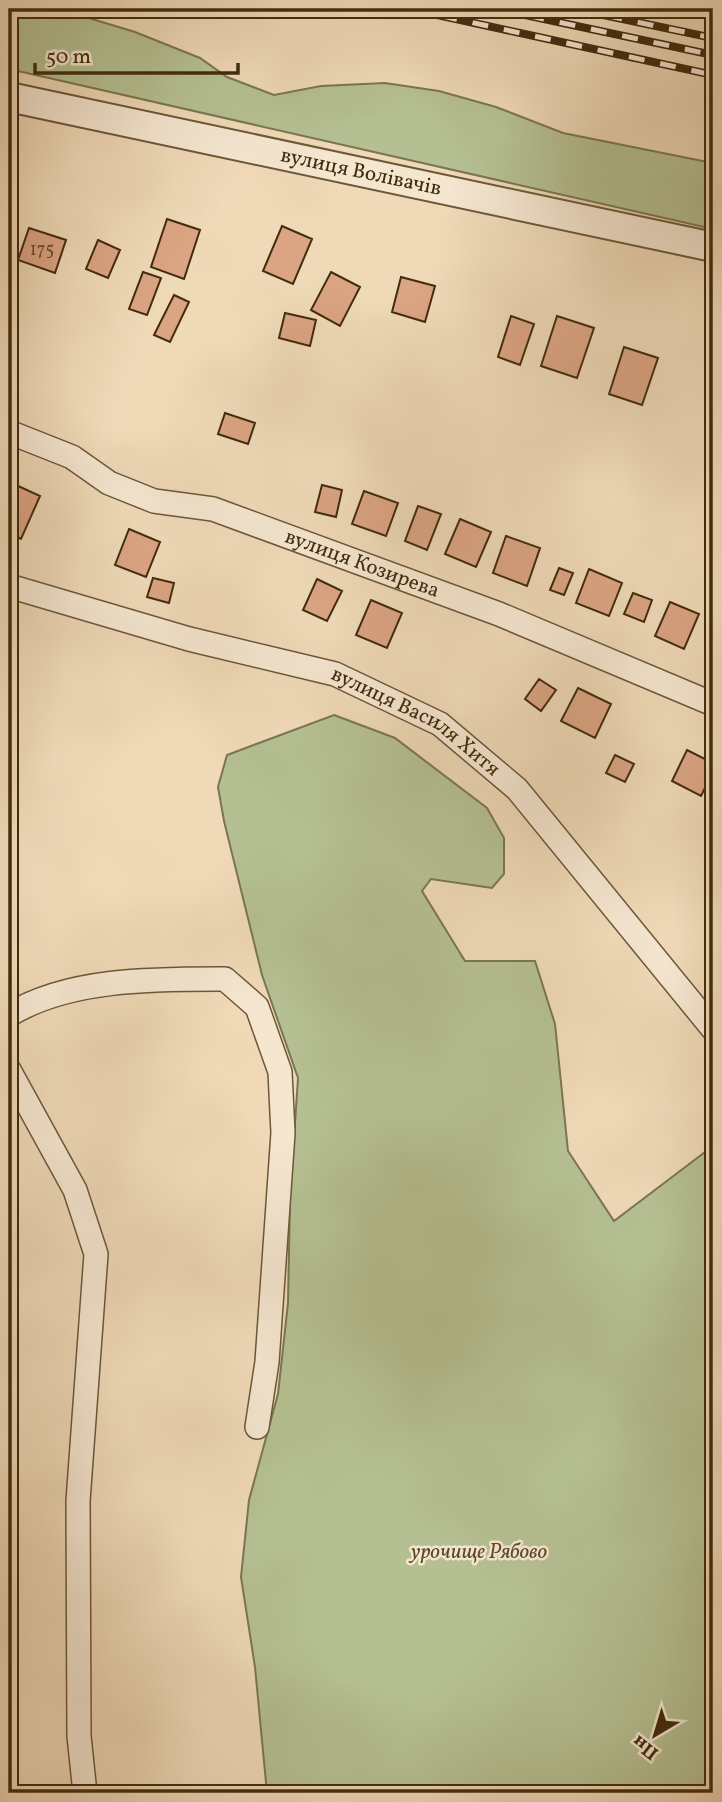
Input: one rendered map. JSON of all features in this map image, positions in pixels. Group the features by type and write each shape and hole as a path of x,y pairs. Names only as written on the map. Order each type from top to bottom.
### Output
{"street":[{"name":"вулиця Волівачів","path":"9,97 713,247"},
{"name":"вулиця Козирева","path":"9,432 72,457 109,483 154,500 213,509 499,614 713,704"},
{"name":"вулиця Василя Хитя","path":"9,586 189,639 335,674 440,724 517,789 713,1029"},
{"path":"9,1015 34,999 139,979 225,979 257,1007 280,1072 283,1133 267,1362 257,1427"},
{"path":"9,1070 75,1190 96,1254 78,1501 79,1735 85,1793"}],"green space":[{"path":"9,9 59,9 135,32 200,58 227,77 274,95 321,86 385,83 439,91 496,107 563,133 713,163 713,229 9,69"},
{"name":"урочище Рябово","path":"334,715 395,738 487,808 504,838 504,874 492,888 431,879 422,891 465,961 535,961 555,1024 568,1151 614,1221 713,1146 713,1793 267,1793 255,1667 241,1577 249,1500 278,1394 288,1303 290,1199 298,1078 262,975 218,787 227,755"}],"building":[{"path":"167,219 200,230 184,279 151,267"},
{"path":"282,226 312,239 293,284 263,271"},
{"path":"29,228 66,240 55,273 18,260"},
{"path":"98,240 120,250 108,278 86,269"},
{"path":"143,272 161,278 147,315 129,309"},
{"path":"331,272 360,287 340,326 311,310"},
{"path":"401,277 435,286 425,322 392,312"},
{"path":"174,295 189,302 170,342 154,335"},
{"path":"285,313 316,320 310,346 279,338"},
{"path":"511,316 534,324 520,365 498,357"},
{"path":"557,316 594,328 577,378 541,366"},
{"path":"624,347 658,358 642,405 609,394"},
{"path":"225,413 255,423 248,444 218,434"},
{"path":"16,485 40,496 21,539 9,533 9,500"},
{"path":"322,485 342,490 336,517 315,512"},
{"path":"364,491 398,503 386,536 352,524"},
{"path":"418,506 441,514 427,550 405,541"},
{"path":"460,519 491,532 476,567 445,554"},
{"path":"129,529 160,542 146,577 115,565"},
{"path":"506,536 540,548 527,586 493,573"},
{"path":"559,568 573,573 564,595 550,590"},
{"path":"589,569 622,583 609,616 576,603"},
{"path":"153,578 174,583 169,603 147,597"},
{"path":"317,579 342,591 327,621 303,610"},
{"path":"633,593 652,600 644,622 624,614"},
{"path":"371,600 402,613 387,648 356,635"},
{"path":"670,602 699,614 684,649 655,636"},
{"path":"539,679 556,690 541,711 525,699"},
{"path":"578,688 611,704 595,738 561,721"},
{"path":"687,750 713,763 713,772 701,796 672,781"},
{"path":"615,755 634,764 625,782 606,773"}],"railway":[{"path":"410,9 713,75"},
{"path":"497,9 713,55"},
{"path":"575,9 713,38"}]}
